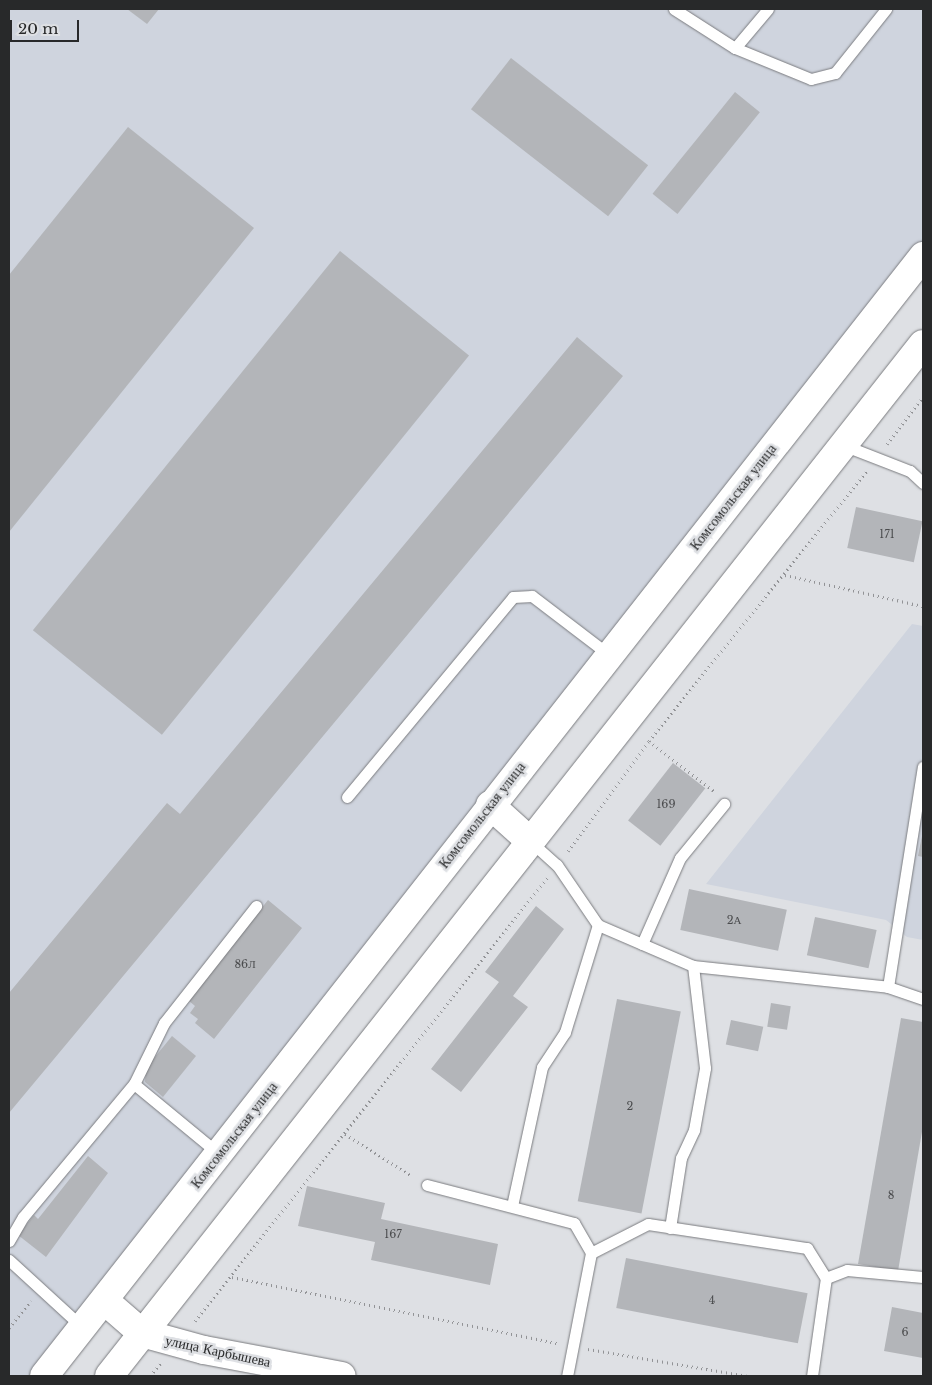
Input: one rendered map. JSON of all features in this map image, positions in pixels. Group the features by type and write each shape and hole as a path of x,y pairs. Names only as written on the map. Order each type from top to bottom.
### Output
{"main road":[{"name":"Комсомольская улица","path":"44,1376 105,1302 608,654 923,256"},
{"path":"109,1376 923,344"},
{"path":"490,805 530,841"},
{"name":"улица Карбышева","path":"105,1302 142,1333 176,1343 342,1376"}],"lane":[{"path":"674,9 735,48 811,79 835,73 886,9"},
{"path":"735,48 768,9"},
{"path":"843,445 910,471 923,483"},
{"path":"347,798 513,597 532,596 608,654"},
{"path":"888,987 923,767"},
{"path":"642,944 680,858 724,804"},
{"path":"530,841 557,865 598,925 693,966 888,987 923,999"},
{"path":"9,1241 23,1217 134,1084 164,1023 256,906"},
{"path":"512,1206 542,1067 566,1032 598,925"},
{"path":"670,1228 680,1158 694,1130 705,1068 693,966"},
{"path":"134,1084 219,1154"},
{"path":"427,1185 574,1224 591,1253 566,1376"},
{"path":"591,1253 648,1224 807,1248 826,1278 812,1376"},
{"path":"9,1260 39,1290 83,1328"},
{"path":"826,1278 847,1270 923,1277"}],"path":[{"path":"150,1376 232,1277 345,1134 557,865 650,741 877,458 923,397"},
{"path":"784,575 923,606"},
{"path":"650,741 723,798 724,804"},
{"path":"345,1134 427,1185"},
{"path":"232,1277 572,1346 748,1376"},
{"path":"9,1328 39,1290"}],"shaded area":[{"path":"9,9 923,9 923,255 32,1376 9,1376"},
{"path":"912,624 923,626 923,940 907,937 886,920 706,884"}],"building":[{"path":"127,9 159,9 147,24"},
{"path":"511,58 648,165 608,216 471,109"},
{"path":"735,92 760,112 677,214 653,194"},
{"path":"128,127 254,228 9,532 9,275"},
{"path":"340,251 469,355 162,735 33,630"},
{"path":"577,337 623,376 9,1113 9,993 167,803 180,814"},
{"path":"856,507 923,521 914,562 847,548"},
{"path":"673,763 705,788 660,846 628,821"},
{"path":"923,836 923,857 918,856"},
{"path":"689,889 787,910 778,951 680,930"},
{"path":"268,900 302,928 214,1039 195,1023 198,1019 190,1013 195,1006 188,1000"},
{"path":"536,906 564,929 513,996 528,1007 461,1092 431,1069 499,982 485,972"},
{"path":"815,917 877,930 869,968 807,955"},
{"path":"617,999 681,1011 641,1214 578,1201"},
{"path":"771,1003 791,1006 787,1030 767,1027"},
{"path":"901,1018 923,1022 923,1126 898,1271 858,1264"},
{"path":"731,1020 763,1027 758,1051 726,1044"},
{"path":"172,1036 196,1056 163,1097 145,1082 146,1068"},
{"path":"88,1156 108,1173 46,1257 18,1235 34,1215 38,1219"},
{"path":"307,1186 385,1203 381,1219 498,1244 490,1285 371,1260 375,1242 298,1226"},
{"path":"626,1258 808,1293 798,1343 616,1308"},
{"path":"892,1307 923,1313 923,1358 884,1351"}]}
